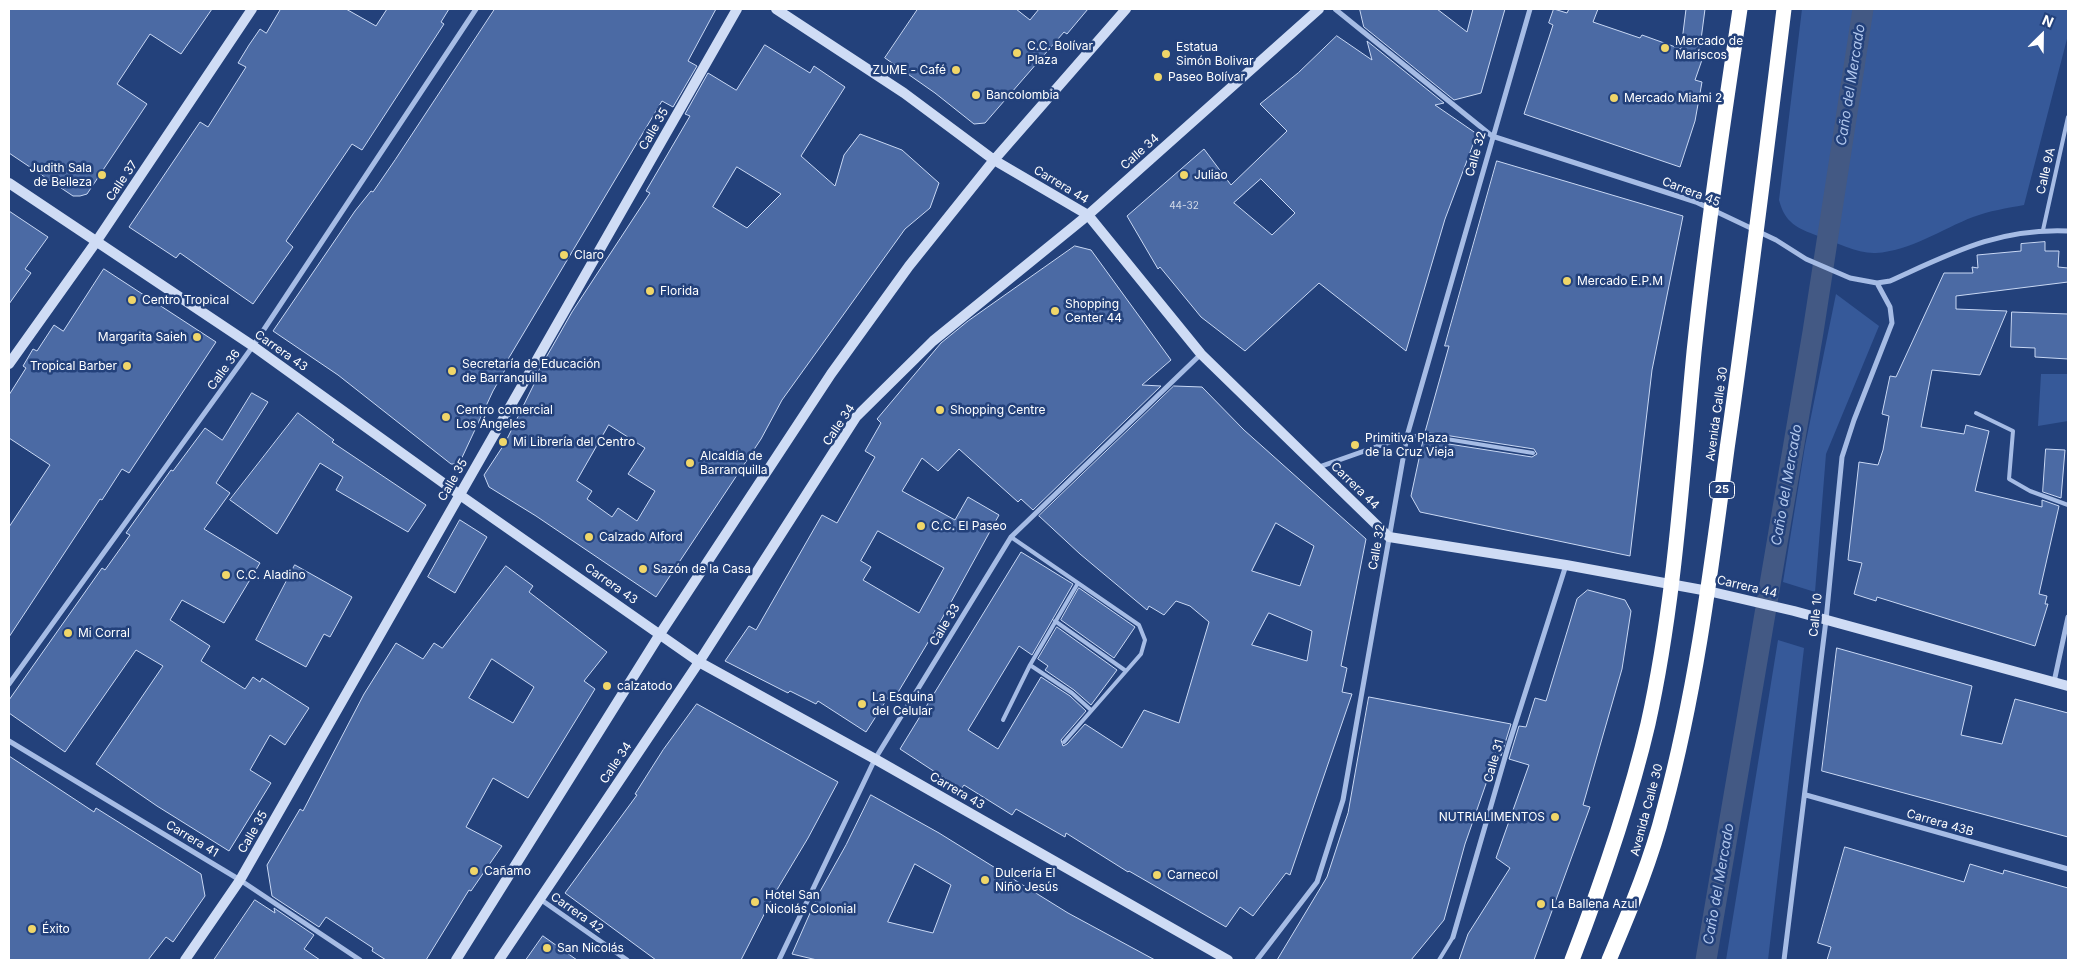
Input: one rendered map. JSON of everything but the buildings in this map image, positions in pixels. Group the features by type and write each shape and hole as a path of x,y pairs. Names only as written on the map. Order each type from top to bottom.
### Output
{"highway":[{"name":"Avenida Calle 30","path":"1572,960 1609,863 1627,806 1648,723 1672,584 1700,293 1740,9"},
{"name":"Avenida Calle 30","path":"1610,960 1646,870 1664,811 1684,728 1708,591 1757,232 1784,9"}],"street":[{"name":"Calle 37","path":"9,364 96,242 252,9"},
{"name":"Calle 36","path":"9,684 253,346 476,9"},
{"name":"Calle 35","path":"185,960 240,880 737,9"},
{"name":"Carrera 44","path":"776,9 904,93 994,160 1088,215 1201,354 1389,537 1566,565 1708,591 1794,611 2068,686"},
{"path":"456,960 660,634 831,374 909,266 994,160 1126,9"},
{"name":"Calle 34","path":"499,960 699,662 856,417 932,341 1088,215 1319,9"},
{"name":"Carrera 45","path":"1335,9 1492,136 1696,202 1806,259 1850,278 1877,283 1890,281 1968,246 1998,236 2043,230 2068,231"},
{"name":"Calle 32","path":"1257,960 1317,882 1343,800 1407,436 1530,9"},
{"name":"Carrera 43","path":"9,183 253,346 460,495 699,662 875,759 1228,960"},
{"name":"Calle 10","path":"1784,960 1806,795 1842,458 1854,420 1892,323 1890,307 1877,283"},
{"name":"Calle 33","path":"779,960 875,759 1011,537 1201,354"},
{"path":"1318,468 1407,436"},
{"name":"Calle 31","path":"1454,937 1508,747 1566,565"},
{"path":"2054,682 2068,617"},
{"name":"Carrera 41","path":"9,741 240,880 360,960"},
{"name":"Carrera 43B","path":"1806,795 2068,869"},
{"name":"Carrera 42","path":"540,899 627,960"}],"lane":[{"name":"Calle 9A","path":"2043,230 2068,117"},
{"path":"1976,413 2013,431 2009,479 2030,491 2068,505"},
{"path":"1407,436 1428,436 1533,453"},
{"path":"1011,537 1139,625 1145,640 1141,654 1064,742"},
{"path":"1003,720 1030,665 1078,583"},
{"path":"1055,621 1126,671"},
{"path":"1030,665 1072,693 1092,710"},
{"name":"Calle 31","path":"1439,960 1454,937"}],"shaded area":[{"path":"1802,9 2068,9 2068,35 2024,205 1979,215 1913,244 1876,253 1862,252 1847,247 1793,224 1785,214 1779,200"},
{"path":"1836,294 1879,326 1826,454 1815,592 1783,582 1805,446"},
{"path":"2041,374 2068,374 2068,421 2038,426"},
{"path":"1778,640 1804,648 1768,960 1726,960"}],"waterway":[{"name":"Caño del Mercado","path":"1706,960 1813,332 1863,9"}],"place":[{"name":"Mercado de Mariscos","path":"1665,48"},
{"name":"C.C. Bolívar Plaza","path":"1017,53"},
{"name":"Estatua Simón Bolivar","path":"1166,54"},
{"name":"ZUME - Café","path":"956,70"},
{"name":"Paseo Bolívar","path":"1158,77"},
{"name":"Bancolombia","path":"976,95"},
{"name":"Mercado Miami 2","path":"1614,98"},
{"name":"Judith Sala de Belleza","path":"102,175"},
{"name":"Juliao","path":"1184,175"},
{"name":"Claro","path":"564,255"},
{"name":"Mercado E.P.M","path":"1567,281"},
{"name":"Florida","path":"650,291"},
{"name":"Centro Tropical","path":"132,300"},
{"name":"Shopping Center 44","path":"1055,311"},
{"name":"Margarita Saieh","path":"197,337"},
{"name":"Tropical Barber","path":"127,366"},
{"name":"Secretaría de Educación de Barranquilla","path":"452,371"},
{"name":"Shopping Centre","path":"940,410"},
{"name":"Centro comercial Los Ángeles","path":"446,417"},
{"name":"Mi Librería del Centro","path":"503,442"},
{"name":"Primitiva Plaza de la Cruz Vieja","path":"1355,445"},
{"name":"Alcaldía de Barranquilla","path":"690,463"},
{"name":"C.C. El Paseo","path":"921,526"},
{"name":"Calzado Alford","path":"589,537"},
{"name":"Sazón de la Casa","path":"643,569"},
{"name":"C.C. Aladino","path":"226,575"},
{"name":"Mi Corral","path":"68,633"},
{"name":"calzatodo","path":"607,686"},
{"name":"La Esquina del Celular","path":"862,704"},
{"name":"NUTRIALIMENTOS","path":"1555,817"},
{"name":"Cañamo","path":"474,871"},
{"name":"Carnecol","path":"1157,875"},
{"name":"Dulcería El Niño Jesús","path":"985,880"},
{"name":"Hotel San Nicolás Colonial","path":"755,902"},
{"name":"La Ballena Azul","path":"1541,904"},
{"name":"Éxito","path":"32,929"},
{"name":"San Nicolás","path":"547,948"}]}
